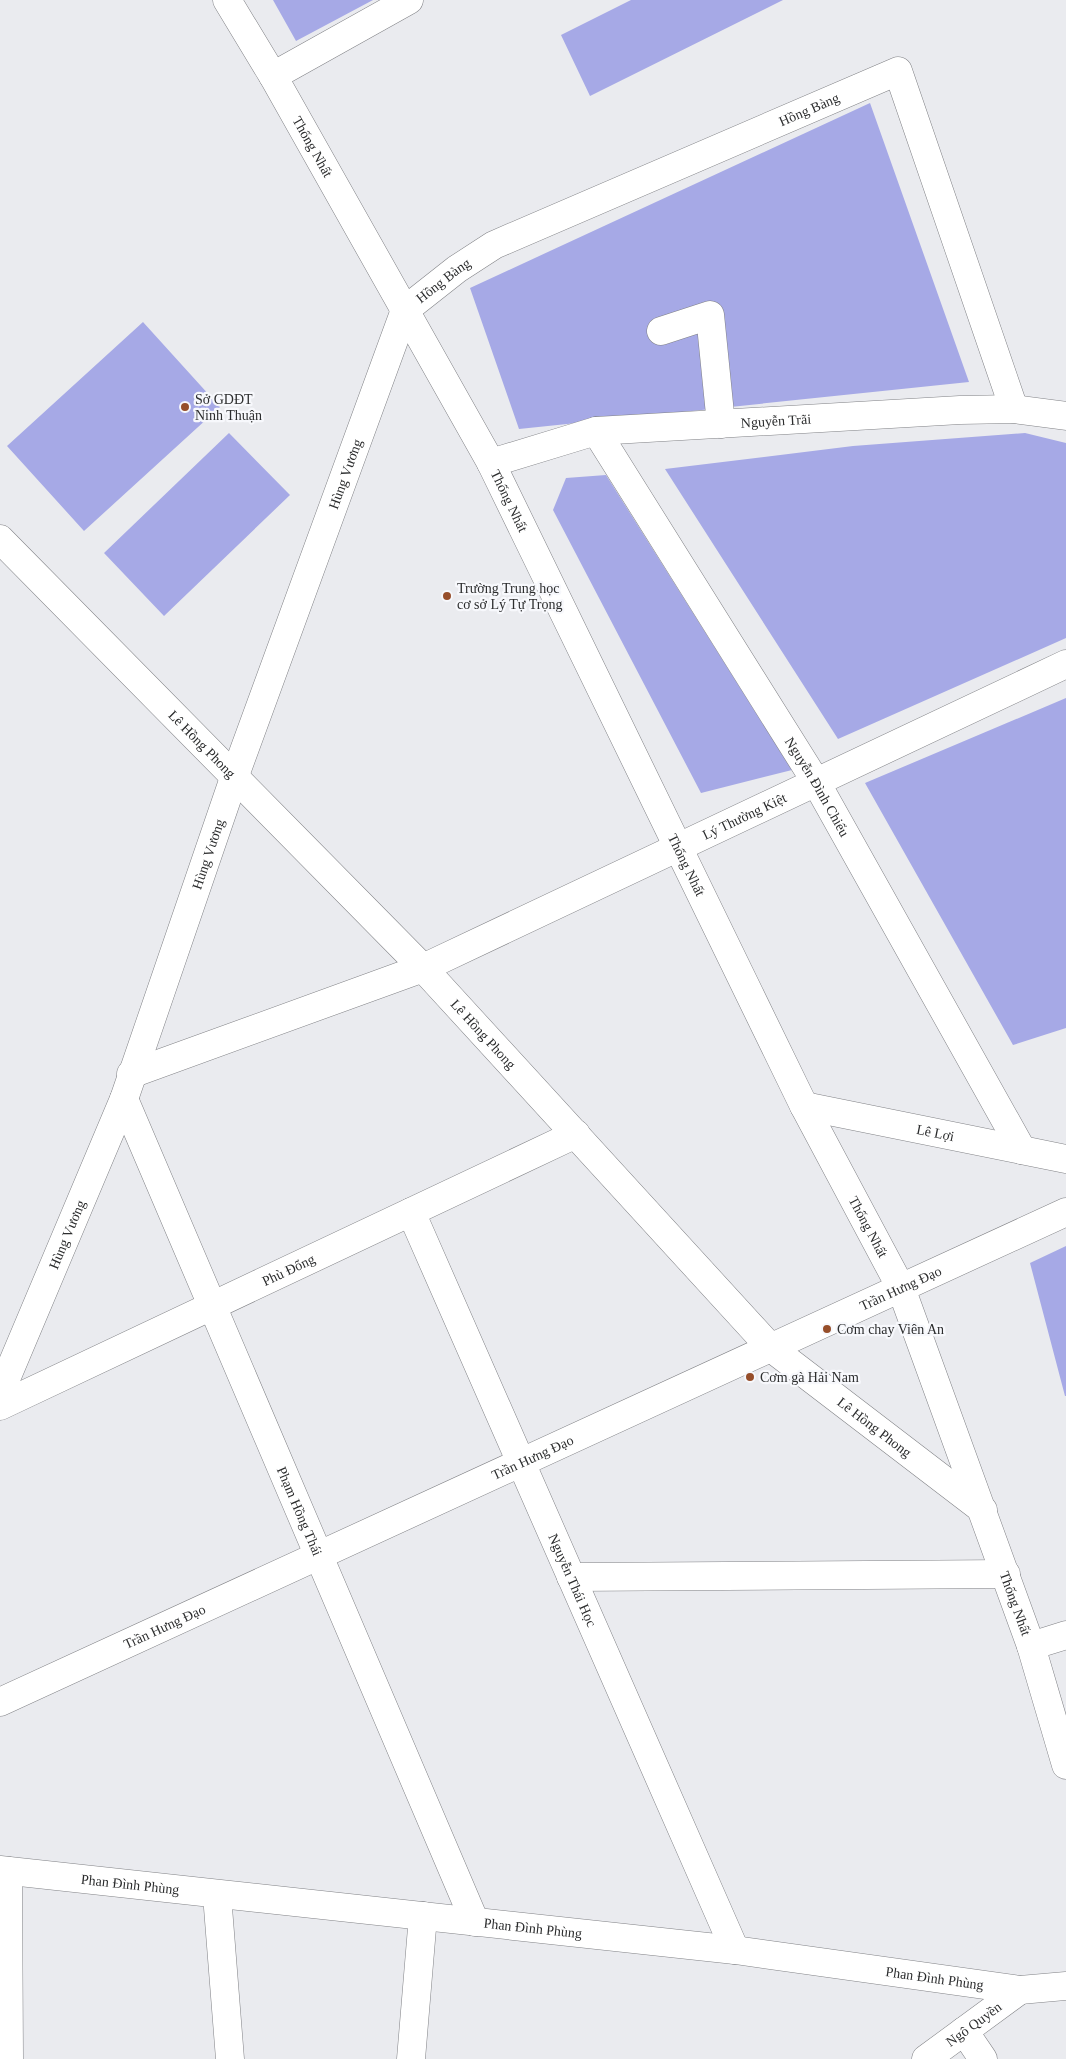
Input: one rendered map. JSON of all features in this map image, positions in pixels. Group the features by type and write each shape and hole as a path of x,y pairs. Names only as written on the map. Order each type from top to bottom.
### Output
{"street":[{"name":"Thống Nhất","path":"227,0 273,76 491,463 804,1106 901,1288 1031,1646 1066,1765"},
{"path":"273,76 409,0"},
{"name":"Hồng Bàng","path":"405,310 457,269 494,245 898,71 1014,409"},
{"name":"Hùng Vương","path":"0,1394 127,1086 234,778 405,310"},
{"path":"661,330 710,315 721,424"},
{"name":"Nguyễn Trãi","path":"491,463 596,432 960,410 1014,409 1066,416"},
{"name":"Nguyễn Đình Chiểu","path":"596,432 816,782 1022,1150"},
{"name":"Lê Hồng Phong","path":"0,539 423,968 770,1348 983,1510"},
{"name":"Lý Thường Kiệt","path":"127,1086 423,968 1066,664"},
{"name":"Phạm Hồng Thái","path":"127,1086 212,1306 475,1922"},
{"name":"Lê Lợi","path":"804,1106 1066,1159"},
{"name":"Phù Đổng","path":"0,1406 576,1134"},
{"name":"Nguyễn Thái Học","path":"411,1212 735,1950"},
{"name":"Trần Hưng Đạo","path":"0,1702 1066,1212"},
{"path":"571,1576 1006,1574"},
{"path":"1031,1646 1066,1635"},
{"path":"4,1871 9,2059"},
{"name":"Phan Đình Phùng","path":"4,1871 735,1950 1020,1990 1066,1986"},
{"path":"217,1895 230,2059"},
{"path":"411,2059 423,1916"},
{"name":"Ngô Quyền","path":"926,2059 1020,1990"},
{"path":"964,2031 983,2059"}],"building":[{"path":"273,0 373,0 296,41"},
{"path":"631,0 783,0 590,96 561,35"},
{"path":"870,103 969,382 519,429 470,288"},
{"path":"143,322 220,407 84,531 7,446"},
{"path":"229,433 290,495 164,616 104,553"},
{"path":"1025,433 1066,443 1066,638 838,739 665,469 853,446"},
{"path":"606,475 792,770 701,793 553,510 566,478"},
{"path":"1066,698 1066,1028 1013,1045 865,783"},
{"path":"1066,1246 1066,1396 1065,1396 1030,1263"}],"place":[{"name":"Sở GDĐT Ninh Thuận","path":"185,407"},
{"name":"Trường Trung học cơ sở Lý Tự Trọng","path":"447,596"},
{"name":"Cơm chay Viên An","path":"827,1329"},
{"name":"Cơm gà Hải Nam","path":"750,1377"}]}
